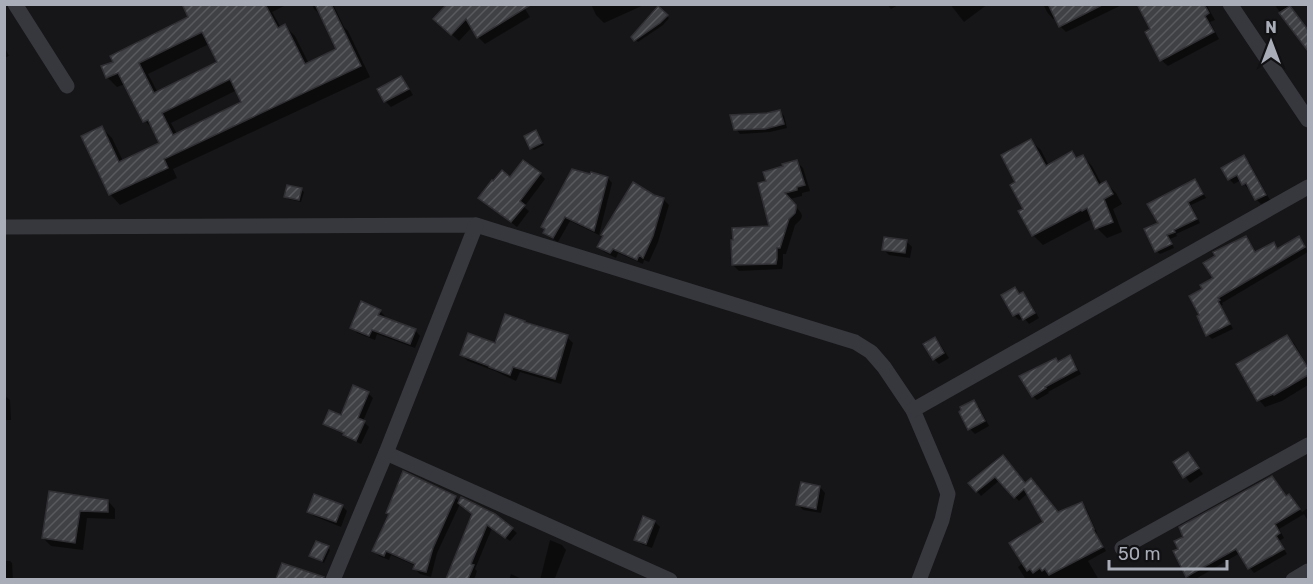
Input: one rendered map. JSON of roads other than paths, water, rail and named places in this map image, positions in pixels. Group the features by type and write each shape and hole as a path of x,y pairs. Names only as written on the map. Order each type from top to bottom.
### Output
{"street":[{"path":"15,4 68,86"},
{"path":"1230,4 1308,120"},
{"path":"913,410 1308,187"},
{"path":"333,579 386,453 476,225"},
{"path":"4,227 476,225 855,342 878,359 913,410 948,494 942,520 919,579"},
{"path":"1122,548 1308,445"},
{"path":"386,453 670,579"},
{"path":"1293,579 1308,571"}]}
